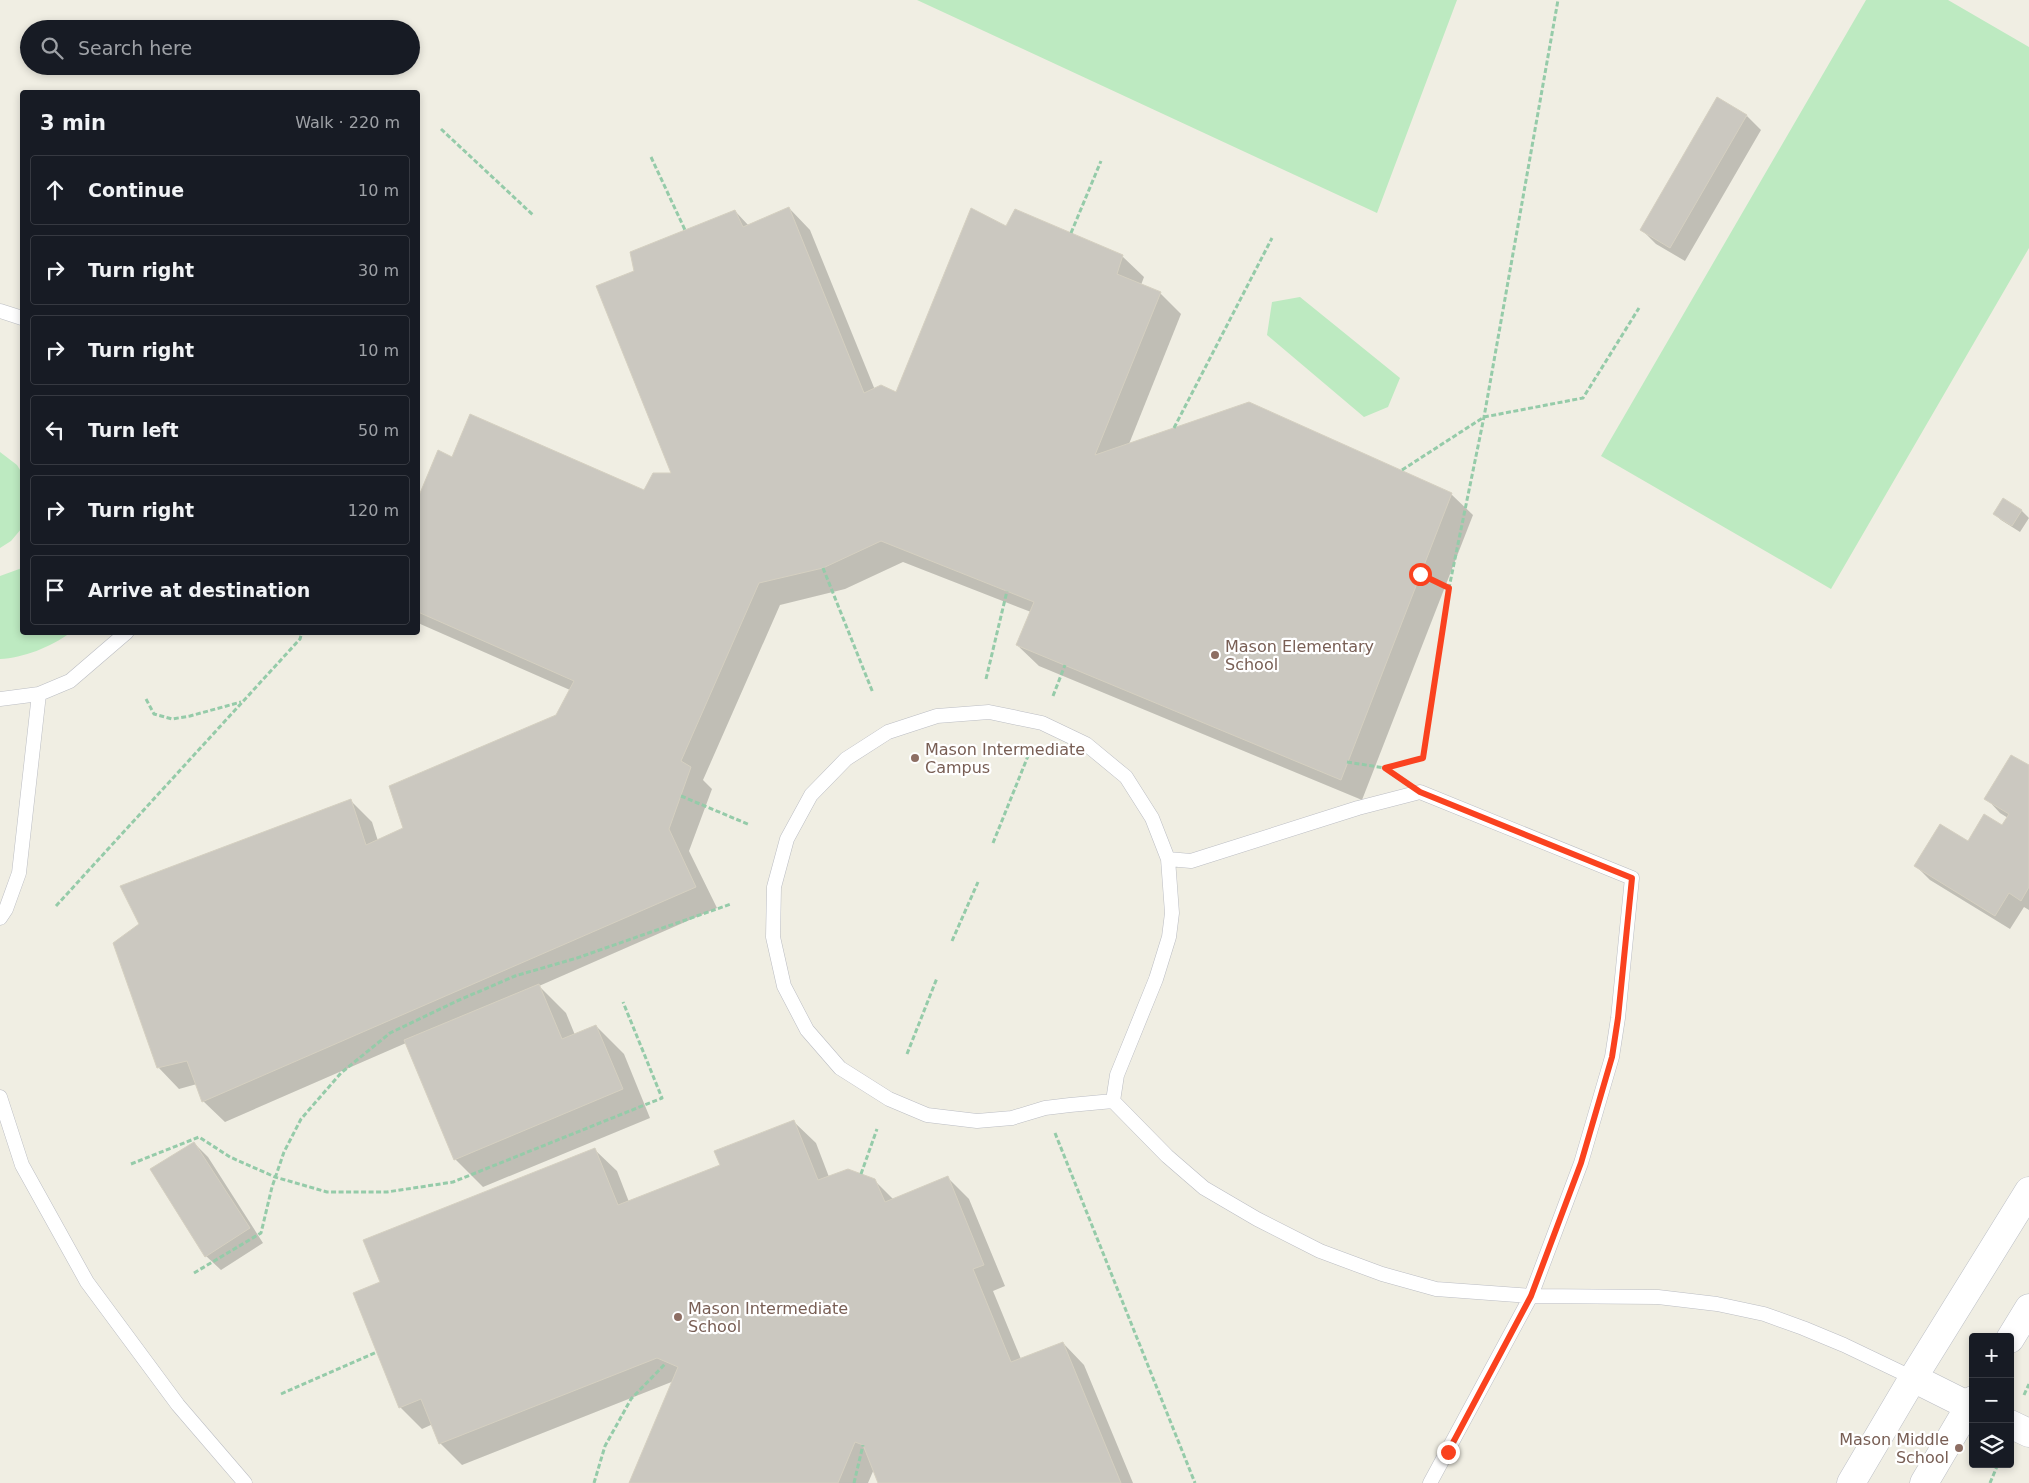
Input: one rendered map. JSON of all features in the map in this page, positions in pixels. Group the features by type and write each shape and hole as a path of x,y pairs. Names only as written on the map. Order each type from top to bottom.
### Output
{"main road":[{"path":"1851,1483 1913,1378 2029,1191"},
{"path":"2014,1333 2029,1308"},
{"path":"1913,1378 1969,1404"},
{"path":"1924,1483 1969,1408"},
{"path":"2014,1426 2029,1433"}],"lane":[{"path":"0,311 20,317"},
{"path":"0,699 39,694 70,680 123,635"},
{"path":"0,918 6,910 19,873 39,694"},
{"path":"989,712 1042,723 1086,744 1126,777 1152,818 1168,859 1172,913 1169,937 1156,979 1117,1074 1113,1101 1045,1108 1012,1118 977,1121 927,1115 889,1099 840,1068 807,1030 784,986 773,937 774,887 787,838 812,795 846,759 888,732 937,716 989,712"},
{"path":"1168,859 1191,861 1358,808 1420,792 1632,878 1618,1018 1612,1057 1581,1163 1531,1296 1430,1483"},
{"path":"0,1097 22,1165 87,1282 178,1405 245,1483"},
{"path":"1113,1101 1167,1156 1204,1188 1257,1219 1320,1251 1382,1274 1436,1289 1531,1296 1651,1296 1717,1304 1764,1314 1803,1328 1913,1378"}],"path":[{"path":"1347,762 1385,768 1423,758 1449,588 1484,417 1558,0"},
{"path":"441,129 533,215"},
{"path":"651,157 685,230"},
{"path":"1071,233 1101,162"},
{"path":"1174,428 1272,238"},
{"path":"1402,470 1484,417 1583,398 1639,308"},
{"path":"823,568 873,693"},
{"path":"1420,574 1449,588"},
{"path":"986,679 1007,591"},
{"path":"56,906 300,639 301,635"},
{"path":"1053,696 1065,664"},
{"path":"146,699 154,714 172,719 190,716 243,701"},
{"path":"993,843 1034,740"},
{"path":"1385,768 1420,792"},
{"path":"681,796 750,825"},
{"path":"952,941 978,882"},
{"path":"194,1273 261,1233 275,1177 284,1152 301,1119 341,1073 390,1033 515,976 577,958 731,904"},
{"path":"907,1054 937,978"},
{"path":"131,1164 199,1137 230,1157 275,1177 327,1192 387,1192 453,1182 662,1098 623,1002"},
{"path":"861,1174 877,1129"},
{"path":"1055,1133 1195,1483"},
{"path":"281,1394 377,1352"},
{"path":"594,1483 605,1446 631,1400 666,1362"},
{"path":"854,1483 863,1445"},
{"path":"1990,1483 1996,1468"}],"green space":[{"path":"917,0 1457,0 1377,213"},
{"path":"1866,0 1948,0 2029,47 2029,248 1831,589 1601,456"},
{"path":"1300,297 1400,378 1388,407 1364,417 1267,335 1272,302"},
{"path":"0,452 17,465 20,470 20,530 11,541 0,548"},
{"path":"20,569 20,635 67,635 36,651 0,659 0,576"}],"building":[{"path":"1717,97 1747,115 1670,248 1640,230"},
{"name":"Mason Elementary School","path":"789,207 864,393 881,385 896,392 971,208 1006,226 1015,209 1123,255 1117,274 1161,292 1095,455 1249,402 1452,493 1341,780 1016,645 1034,602 881,541 823,568 759,583 681,761 691,767 669,829 696,887 202,1102 187,1061 157,1068 113,943 139,924 120,886 351,799 366,845 403,828 389,786 556,715 574,681 420,613 420,493 438,450 452,457 470,414 644,490 653,473 671,473 596,286 634,271 630,252 735,210 743,227"},
{"path":"2003,498 2022,510 2012,526 1993,514"},
{"path":"2011,755 2029,765 2029,887 2021,901 2009,893 1995,916 1914,866 1940,824 1968,841 1984,814 2002,825 2009,814 1984,799"},
{"path":"539,984 562,1039 596,1025 623,1089 454,1160 404,1040"},
{"name":"Mason Intermediate School","path":"794,1120 818,1180 848,1169 875,1179 885,1202 948,1176 984,1265 973,1269 1011,1362 1063,1342 1121,1483 878,1483 863,1445 855,1442 838,1483 629,1483 678,1367 657,1358 439,1444 421,1399 399,1408 353,1293 380,1282 363,1240 595,1148 618,1205 720,1165 714,1151"},
{"path":"194,1142 250,1228 205,1257 150,1169"}],"place":[{"name":"Mason Elementary School","path":"1215,655"},
{"name":"Mason Intermediate Campus","path":"915,758"},
{"name":"Mason Intermediate School","path":"678,1317"},
{"name":"Mason Middle School","path":"1959,1448"}],"route":[{"path":"1420,574 1449,588 1423,758 1385,768 1420,792 1632,878 1618,1018 1612,1057 1581,1163 1531,1296 1448,1452"}]}
